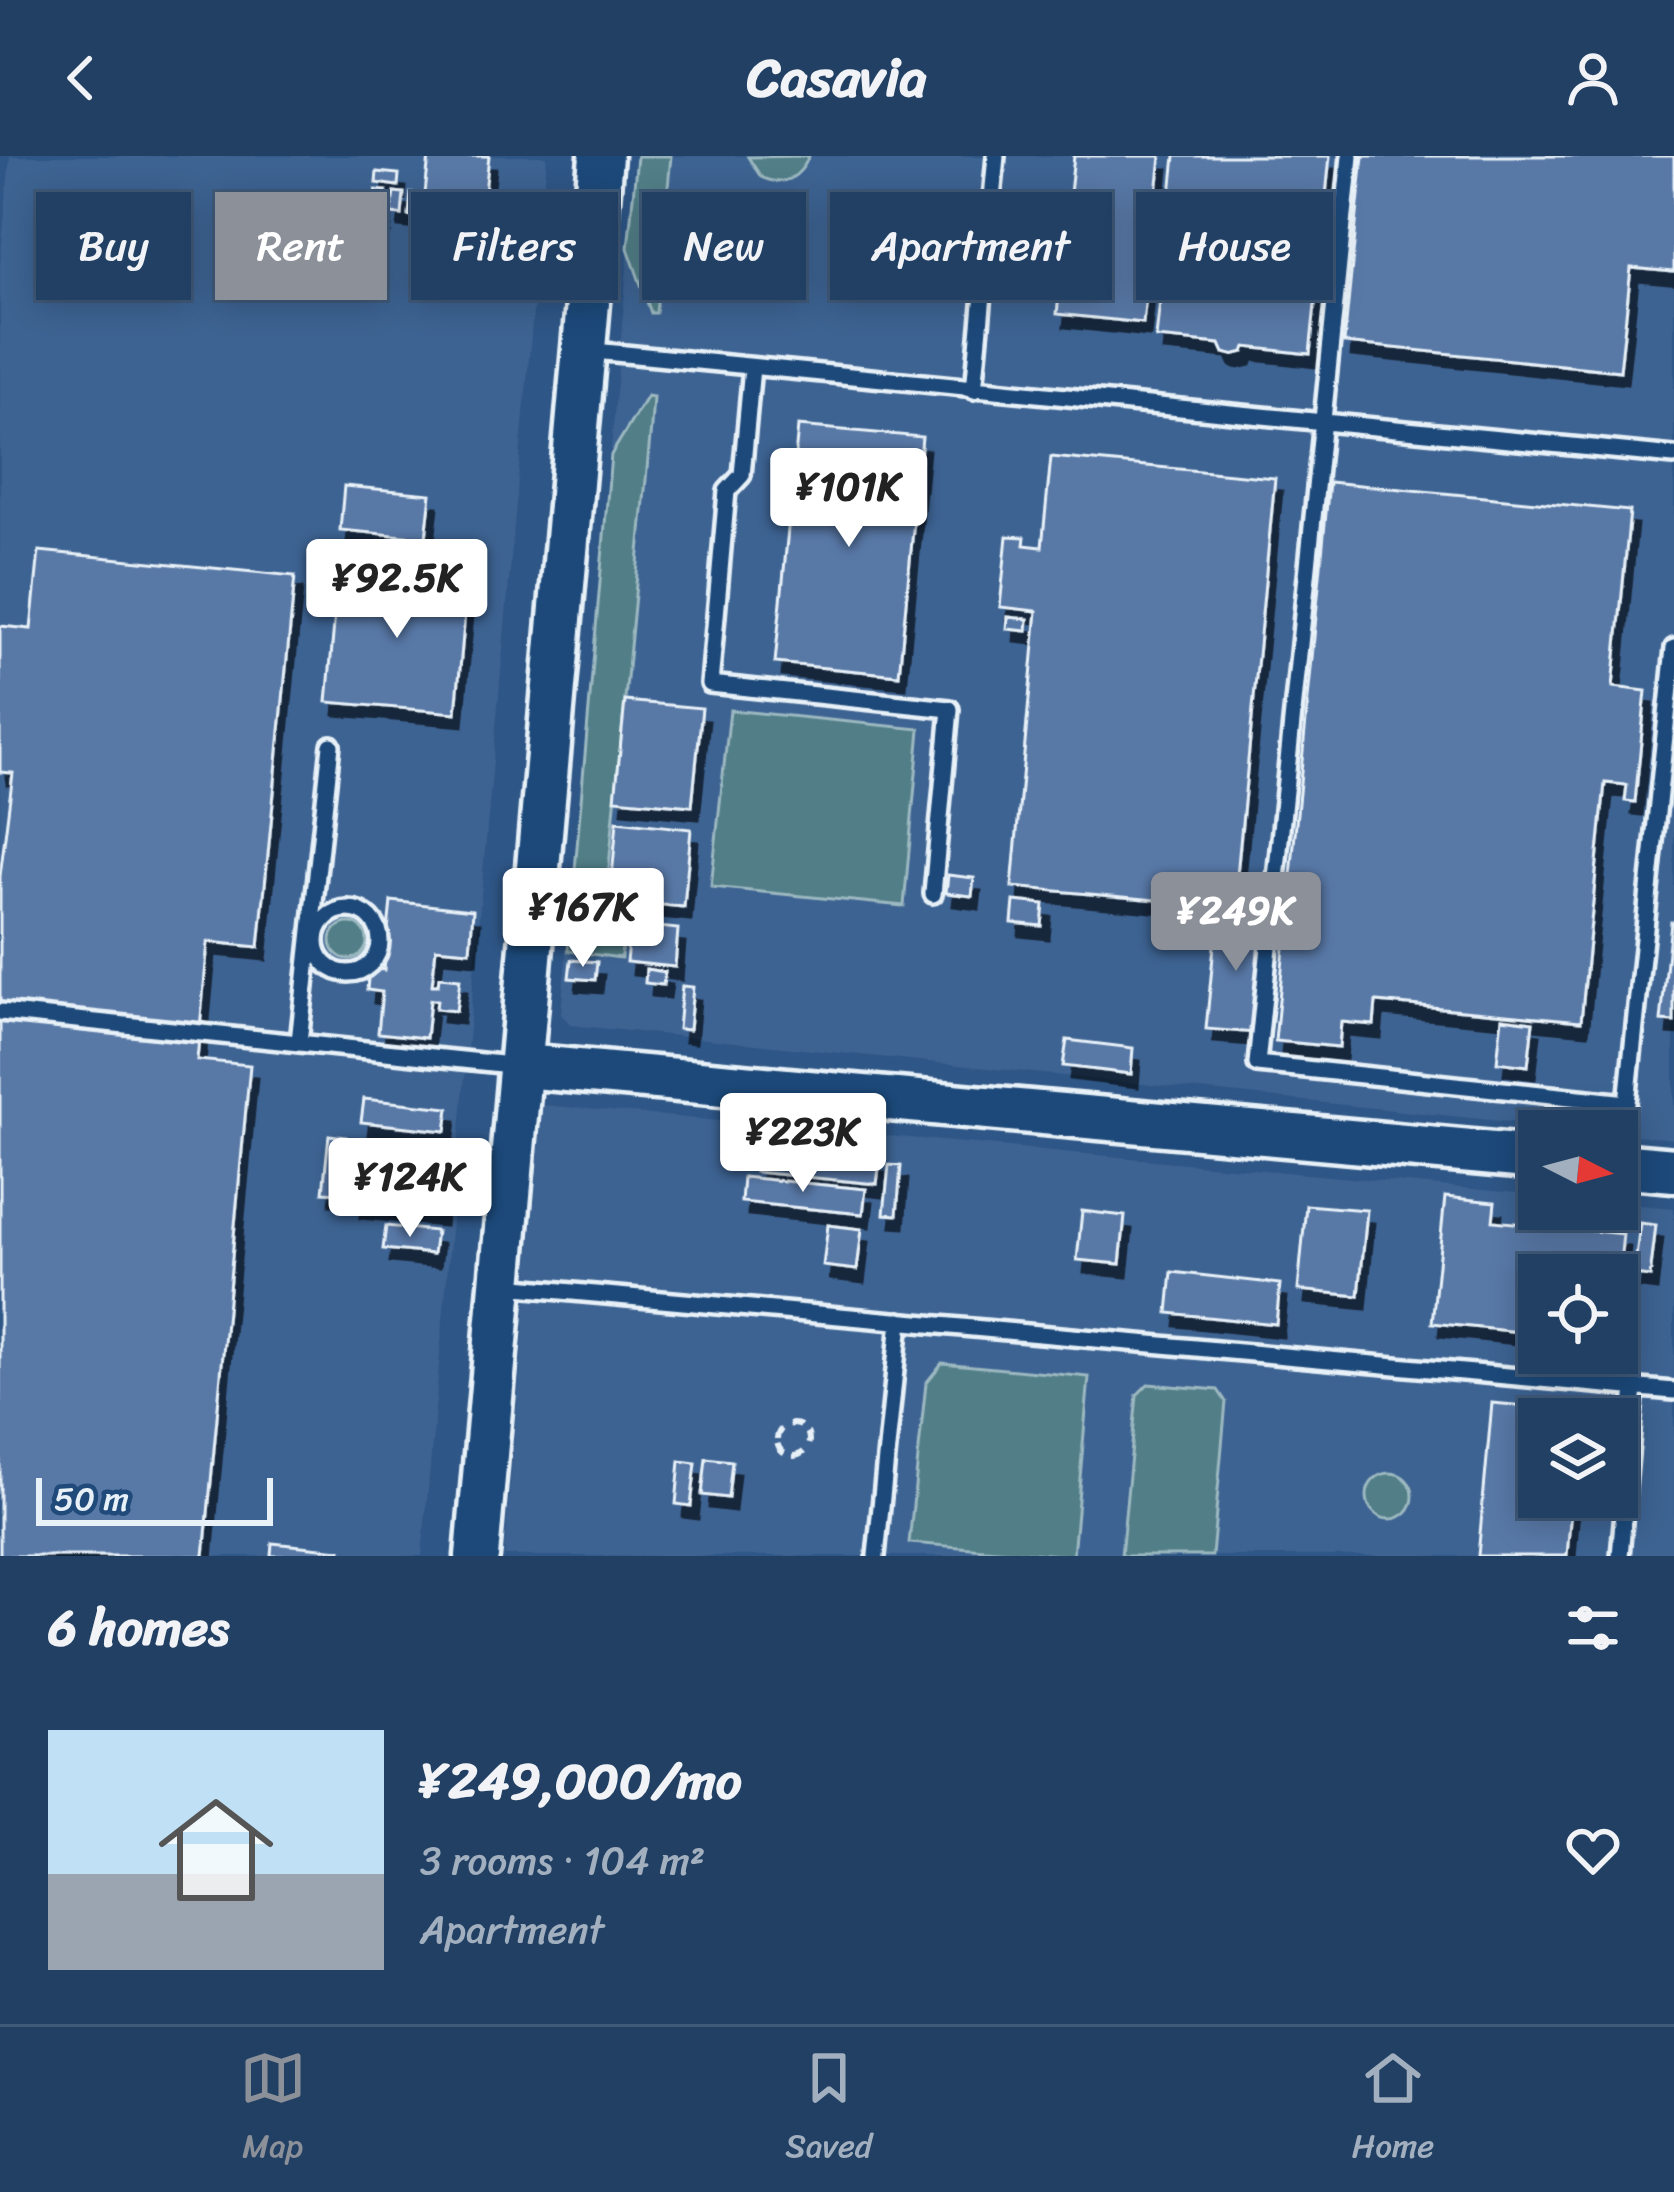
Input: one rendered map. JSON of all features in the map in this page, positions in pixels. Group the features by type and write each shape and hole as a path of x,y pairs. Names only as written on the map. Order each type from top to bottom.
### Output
{"street":[{"path":"477,1556 601,156"},
{"path":"523,1066 1518,1156"},
{"path":"1638,1167 1674,1170"}],"lane":[{"path":"974,390 996,156"},
{"path":"1350,156 1257,1064 1627,1103 1674,648"},
{"path":"584,350 1674,456"},
{"path":"752,367 742,476 727,491 710,684 950,709 933,894"},
{"path":"298,1042 331,745"},
{"path":"355,909 372,919 380,946 372,964 345,973 328,966 312,937 334,911 355,909"},
{"path":"0,1012 523,1066"},
{"path":"502,1286 1674,1391"},
{"path":"876,1556 900,1321"},
{"path":"1620,1556 1635,1388"}],"path":[{"path":"797,1424 807,1431 809,1440 801,1454 793,1456 781,1450 777,1438 784,1427 797,1424"}],"shaded area":[{"path":"10,156 547,156 544,192 411,192 411,300 534,300 422,1556 0,1556 0,266"},
{"path":"637,156 1674,156 1674,1139 1638,1135 1638,1110 1518,1110 1518,1123 571,1025 561,1014"},
{"path":"543,1105 1518,1193 1518,1230 1638,1230 1638,1205 1674,1208 1674,1556 504,1556"}],"green space":[{"path":"637,156 671,156 668,192 642,192 642,288 628,248"},
{"path":"809,156 796,175 783,181 761,177 748,157"},
{"path":"646,300 657,300 656,313 651,313"},
{"path":"647,396 653,397 651,427 604,919 623,921 621,958 568,951 611,455"},
{"path":"730,710 920,729 904,906 711,887"},
{"path":"349,923 362,928 367,941 362,954 349,959 336,954 331,941 336,928"},
{"path":"942,1363 1089,1377 1073,1556 909,1543 926,1383"},
{"path":"1148,1384 1218,1390 1226,1402 1212,1556 1121,1556 1137,1395"},
{"path":"1390,1473 1406,1480 1413,1496 1406,1512 1390,1519 1374,1512 1367,1496 1374,1480"}],"building":[{"path":"429,156 489,156 485,192 425,192"},
{"path":"1074,156 1161,156 1157,192 1136,192 1136,300 1145,300 1143,323 1057,314 1059,300 1112,300 1112,192 1070,192"},
{"path":"1175,156 1330,156 1326,192 1171,192"},
{"path":"1363,156 1674,156 1674,272 1631,268 1620,371 1344,343"},
{"path":"377,172 399,174 398,186 376,183"},
{"path":"394,192 404,193 402,215 391,214"},
{"path":"1160,300 1315,300 1310,354 1246,347 1232,355 1224,353 1220,344 1156,338"},
{"path":"798,426 922,437 899,675 775,663"},
{"path":"1051,457 1275,478 1234,907 1012,887 1037,611 1000,607 1007,536 1025,537 1024,545 1042,547"},
{"path":"1329,482 1630,511 1613,687 1646,691 1635,802 1625,801 1627,785 1605,783 1581,1021 1376,1002 1374,1025 1341,1022 1339,1047 1275,1041"},
{"path":"344,486 431,494 426,538 340,530"},
{"path":"39,551 295,576 259,947 208,942 197,1060 250,1065 204,1556 0,1556 0,876 13,773 0,772 0,626 31,629"},
{"path":"339,568 468,580 456,713 327,702"},
{"path":"1008,617 1028,619 1027,631 1007,629"},
{"path":"625,701 702,708 692,806 615,799"},
{"path":"617,821 691,829 684,907 610,900"},
{"path":"948,875 974,878 972,896 946,893"},
{"path":"391,901 473,910 470,951 436,948 432,985 438,985 439,977 460,979 456,1011 436,1009 437,1000 430,1000 426,1038 378,1033 382,992 367,990 369,968 384,970"},
{"path":"1014,901 1044,904 1042,926 1012,923"},
{"path":"1217,914 1266,919 1255,1033 1206,1029"},
{"path":"1674,922 1674,1022 1661,1021"},
{"path":"630,924 678,929 675,967 626,962"},
{"path":"571,960 597,962 595,980 569,978"},
{"path":"646,969 665,972 663,985 645,983"},
{"path":"682,986 693,987 689,1030 678,1029"},
{"path":"1502,1018 1533,1022 1528,1066 1497,1062"},
{"path":"1067,1040 1133,1048 1131,1074 1063,1066"},
{"path":"364,1099 449,1108 446,1131 361,1122"},
{"path":"329,1135 346,1137 340,1193 323,1192"},
{"path":"359,1141 445,1149 442,1172 357,1163"},
{"path":"757,1148 880,1160 877,1184 755,1172"},
{"path":"889,1165 901,1166 897,1215 884,1214"},
{"path":"743,1177 866,1189 863,1214 741,1202"},
{"path":"355,1182 440,1190 438,1213 353,1205"},
{"path":"1445,1197 1495,1202 1493,1221 1518,1224 1518,1230 1623,1234 1621,1254 1518,1254 1518,1332 1432,1323"},
{"path":"1306,1205 1367,1210 1359,1296 1298,1290"},
{"path":"1082,1211 1125,1216 1120,1264 1077,1260"},
{"path":"1640,1223 1656,1225 1650,1277 1638,1276"},
{"path":"828,1225 862,1229 857,1270 823,1266"},
{"path":"386,1226 436,1231 433,1254 383,1249"},
{"path":"1172,1272 1280,1284 1276,1324 1168,1313"},
{"path":"1492,1403 1518,1405 1518,1518 1570,1518 1567,1556 1478,1556"},
{"path":"706,1458 732,1461 728,1498 702,1495"},
{"path":"680,1461 696,1463 691,1506 676,1504"},
{"path":"272,1543 341,1550 340,1556 271,1556"}]}
